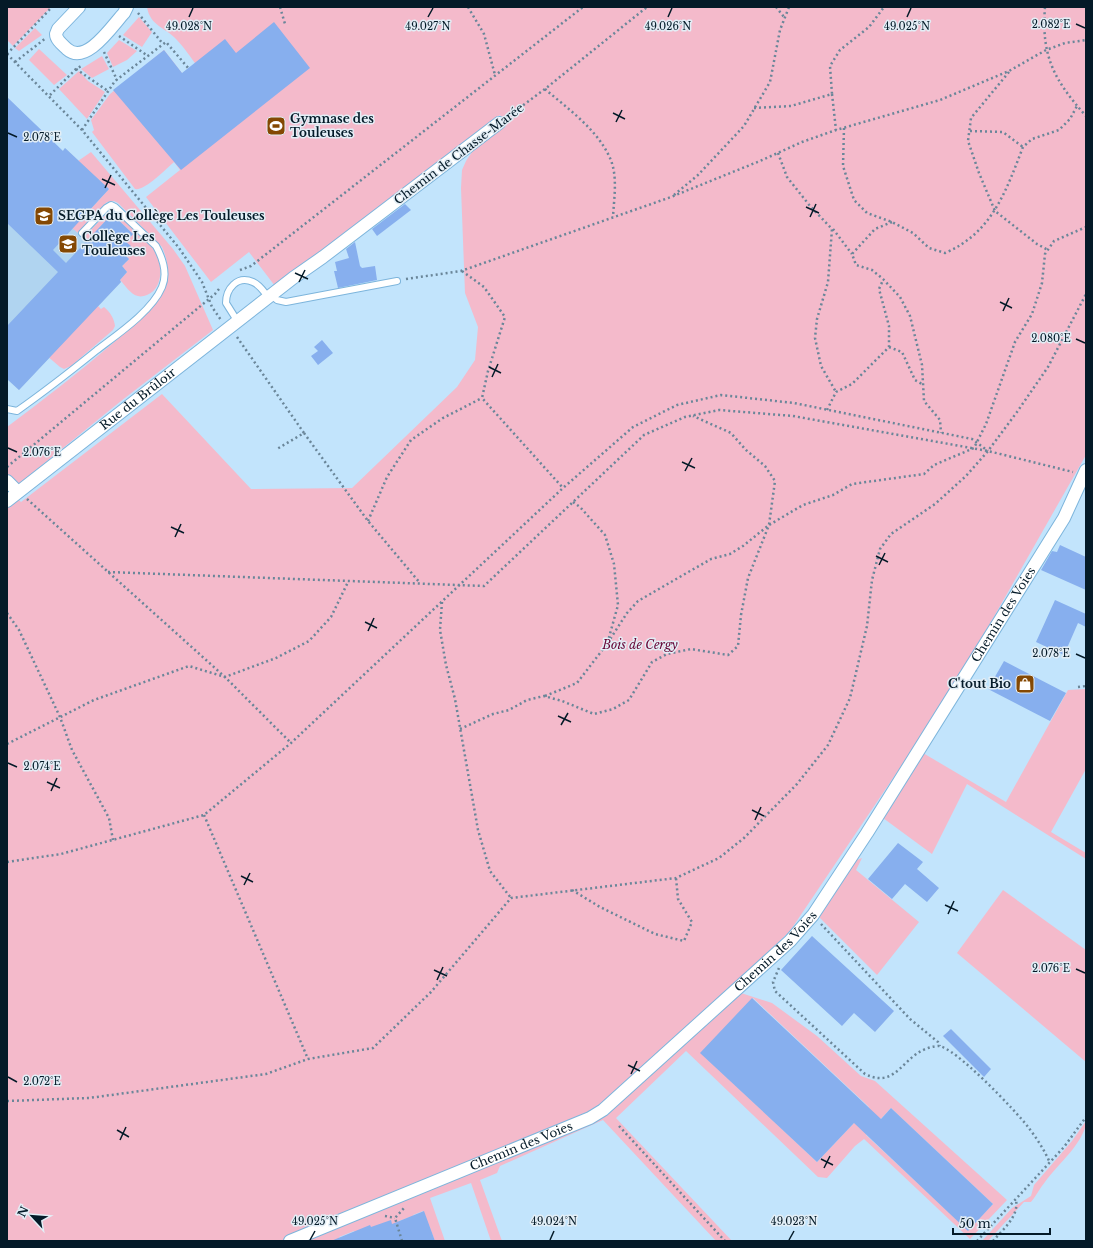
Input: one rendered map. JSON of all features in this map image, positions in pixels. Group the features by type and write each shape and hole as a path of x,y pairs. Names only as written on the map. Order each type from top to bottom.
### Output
{"street":[{"path":"79,7 58,30 56,37 75,54 82,53 96,44 124,13 127,7"},
{"name":"Chemin de Chasse-Marée","path":"270,296 499,123"},
{"name":"Rue du Brûloir","path":"7,501 270,296"},
{"name":"Chemin des Voies","path":"290,1241 590,1118 603,1110 790,941 813,915 867,833 1064,518 1085,472"},
{"path":"7,482 18,492"}],"lane":[{"path":"7,410 17,411 48,389 120,332 152,302 163,286 165,278 164,267 158,250 138,227 115,207 111,205 106,208 82,233"},
{"path":"234,325 226,303 228,290 239,281 252,281 270,296 286,302 397,281"}],"path":[{"path":"52,7 7,54 82,130 179,248 202,282 217,315 234,325 238,338 304,433 368,521 421,584"},
{"path":"280,7 285,24"},
{"path":"468,7 484,34 495,75"},
{"path":"235,272 250,266 583,7"},
{"name":"Chemin de Chasse-Marée","path":"499,123 545,89 647,7"},
{"path":"776,7 784,17"},
{"path":"671,197 698,175 734,139 744,126 770,82 784,17 789,7"},
{"path":"836,130 830,66 840,50 869,26 884,7"},
{"path":"1045,7 1046,50 1052,68 1077,106 1086,116"},
{"path":"138,13 163,44"},
{"path":"119,35 148,56"},
{"path":"15,62 44,38 56,37"},
{"path":"397,281 461,271 671,197 802,142 836,130 940,100 1009,71 1037,57 1046,50 1065,43 1086,40"},
{"path":"82,130 117,80 166,42 189,69"},
{"path":"104,51 117,80"},
{"path":"76,69 108,91"},
{"path":"1009,71 971,118 968,141 979,173 996,211 1026,236 1048,250"},
{"path":"545,89 595,134 611,159 615,186 613,217"},
{"path":"754,108 792,106 832,94"},
{"path":"844,128 843,166 854,200 867,213 892,222 913,233 930,248 946,254 958,248 977,234 996,211 1023,147 1032,139 1059,130 1070,119 1077,106"},
{"path":"970,131 1003,132 1023,147"},
{"path":"778,153 787,177 852,254 856,265 872,270 900,297 910,316 922,365 924,401 940,420 941,433"},
{"path":"852,254 875,229 892,222"},
{"path":"460,729 493,714 510,710 527,700 544,696 577,683 607,644 627,613 638,601 711,559 730,554 743,546 769,525 803,505 833,495 852,484 924,474 934,465 974,448 978,443 1015,342 1032,314 1042,283 1045,254 1054,241 1086,227"},
{"path":"832,229 828,282 817,319 815,338 821,366 836,392"},
{"path":"461,271 484,288 505,317 488,371 482,398"},
{"path":"827,410 836,392 852,384 889,347 889,326 879,289 883,279"},
{"path":"7,467 210,298 222,283"},
{"path":"7,1101 89,1098 266,1074 308,1059 373,1048 431,992 511,898 545,896 572,890 676,878 719,858 744,838 797,784 828,745 850,698 867,626 872,580 880,549 891,534 935,504 966,476 988,451 1048,367 1086,294"},
{"path":"889,347 902,352 915,380 922,384"},
{"path":"7,862 62,854 204,815 291,743 563,488 633,427 677,405 721,395 794,403 972,439 988,451"},
{"path":"482,398 563,488"},
{"path":"368,521 386,477 411,440 443,418 482,398"},
{"path":"108,572 484,586 644,436 692,416 718,410 793,416 974,448 1085,472"},
{"path":"544,696 562,701 594,714 613,709 629,700 652,662 667,654 691,649 728,655 738,646 741,615 748,578 769,525 775,481 765,466 746,450 731,433 692,416"},
{"path":"277,449 304,433"},
{"path":"18,492 225,677 291,743"},
{"path":"572,502 580,507 605,535 614,564 618,605 607,644"},
{"path":"7,744 94,700 189,666 225,677 276,658 309,641 331,617 348,582"},
{"path":"442,602 440,630 478,830 490,871 511,898"},
{"path":"7,613 19,630 60,717 72,750 109,818 113,840"},
{"path":"1078,687 1086,686"},
{"path":"204,815 308,1059"},
{"path":"572,890 600,907 655,934 684,941 692,922 678,899 676,878"},
{"path":"817,924 818,921 910,1019 938,1042 940,1046"},
{"path":"783,964 775,976 773,987 775,992 865,1074 871,1078 886,1079 893,1076 912,1056 925,1049 940,1046 950,1050 958,1056 1023,1120 1037,1140 1050,1164"},
{"path":"977,1241 1050,1164 1086,1117"},
{"path":"619,1126 725,1241"},
{"path":"993,1241 1014,1214 1017,1206 1016,1199"},
{"path":"402,1241 395,1218 407,1206"}],"shaded area":[{"name":"Collège Les Touleuses","path":"9,100 55,143 49,150 57,157 65,148 109,189 86,214 86,218 73,228 86,241 112,214 133,234 127,272 120,280 121,282 19,390 7,379 7,102"}],"green space":[{"path":"7,7 51,7 13,46 7,40"},
{"name":"Bois de Cergy","path":"147,7 1086,7 1086,455 951,692 790,931 611,1105 289,1241 7,1241 7,427 47,397 141,319 155,305 166,284 168,268 162,247 118,203 114,201 107,202 78,233 72,228 79,221 82,222 86,218 86,214 109,189 78,161 91,152 173,249 185,266 213,330 121,401 10,491 21,502 162,394 251,489 352,488 457,387 475,360 478,327 465,293 461,188 462,170 474,149 506,126 500,115 275,286 249,252 211,282 146,197 180,170 174,162 150,183 139,189 135,189 92,132 94,130 91,120 110,94 164,50 185,77 198,67 176,39 155,23 151,18"},
{"path":"139,17 152,32 142,47 123,35"},
{"path":"35,28 42,35 19,51 15,48"},
{"path":"119,40 137,51 127,60 113,67 107,53"},
{"path":"39,49 67,75 54,85 29,60"},
{"path":"102,56 109,69 92,78 81,69"},
{"path":"79,71 88,81 105,92 87,119 59,89"},
{"path":"111,209 114,209 138,230 154,248 157,254 160,265 160,278 156,288 147,295 135,295 130,292 120,280 127,272 122,266 129,259 124,254 131,247 126,242 133,234 112,214 86,242 83,238"},
{"path":"98,306 101,309 104,307 108,311 113,318 115,326 113,330 71,366 64,369 60,367 39,349"},
{"path":"1086,689 1086,769 1051,832 1086,853 1086,859 967,784 932,854 883,818 923,753 1006,802 1068,690"},
{"path":"862,858 856,870 919,922 877,975 816,914 854,861"},
{"path":"1003,890 1086,950 1086,1062 957,953"},
{"path":"738,992 772,1003 817,1036 861,1076 875,1081 1007,1200 970,1239 864,1139 855,1146 827,1178 818,1177 686,1051 616,1118 732,1241 716,1241 603,1120 500,1166 497,1173 480,1180 502,1241 491,1241 471,1183 430,1198 445,1241 435,1241 423,1211 413,1215 422,1241 410,1217 399,1221 407,1241 358,1241 354,1231 339,1237 340,1241 298,1241 599,1118","holes":["753,998 869,1107 817,1162 701,1053","891,1108 993,1204 968,1230 866,1135"]},
{"path":"1086,1121 1085,1129 1076,1145 1050,1175 1031,1202 1024,1202 988,1241 982,1241 1012,1208 1031,1196 1034,1185 1072,1141"}],"building":[{"path":"274,22 310,68 181,170 113,90 164,50 182,73 225,39 236,53"},
{"name":"Collège Les Touleuses","path":"7,97 63,151 65,148 109,189 53,250 66,263 112,214 133,234 126,242 131,246 124,254 129,259 122,266 127,272 120,280 121,282 19,390 7,379 7,326 58,272 7,223"},
{"path":"405,204 411,210 377,236 372,229"},
{"path":"355,242 360,266 362,268 375,266 377,280 338,288 334,271 337,271 335,262 349,258 346,249"},
{"path":"322,340 333,353 318,365 311,356 318,351 314,347"},
{"path":"1060,545 1086,557 1086,590 1041,570 1052,551 1057,552"},
{"path":"1055,600 1086,614 1086,627 1078,623 1064,655 1036,642"},
{"path":"1004,661 1066,693 1050,721 988,689"},
{"path":"898,843 923,862 917,869 939,888 927,902 905,884 892,899 868,879"},
{"path":"812,936 894,1011 875,1032 854,1013 842,1026 781,970"},
{"path":"752,998 881,1119 891,1108 993,1204 968,1231 854,1123 817,1162 700,1053"},
{"path":"951,1029 991,1069 984,1077 943,1036"},
{"path":"424,1211 435,1241 331,1241 370,1225 371,1227 391,1220 392,1224"}],"place":[{"name":"Gymnase des Touleuses","path":"276,126"},
{"name":"SEGPA du Collège Les Touleuses","path":"44,216"},
{"name":"Collège Les Touleuses","path":"68,244"},
{"name":"C'tout Bio","path":"1025,684"}]}
